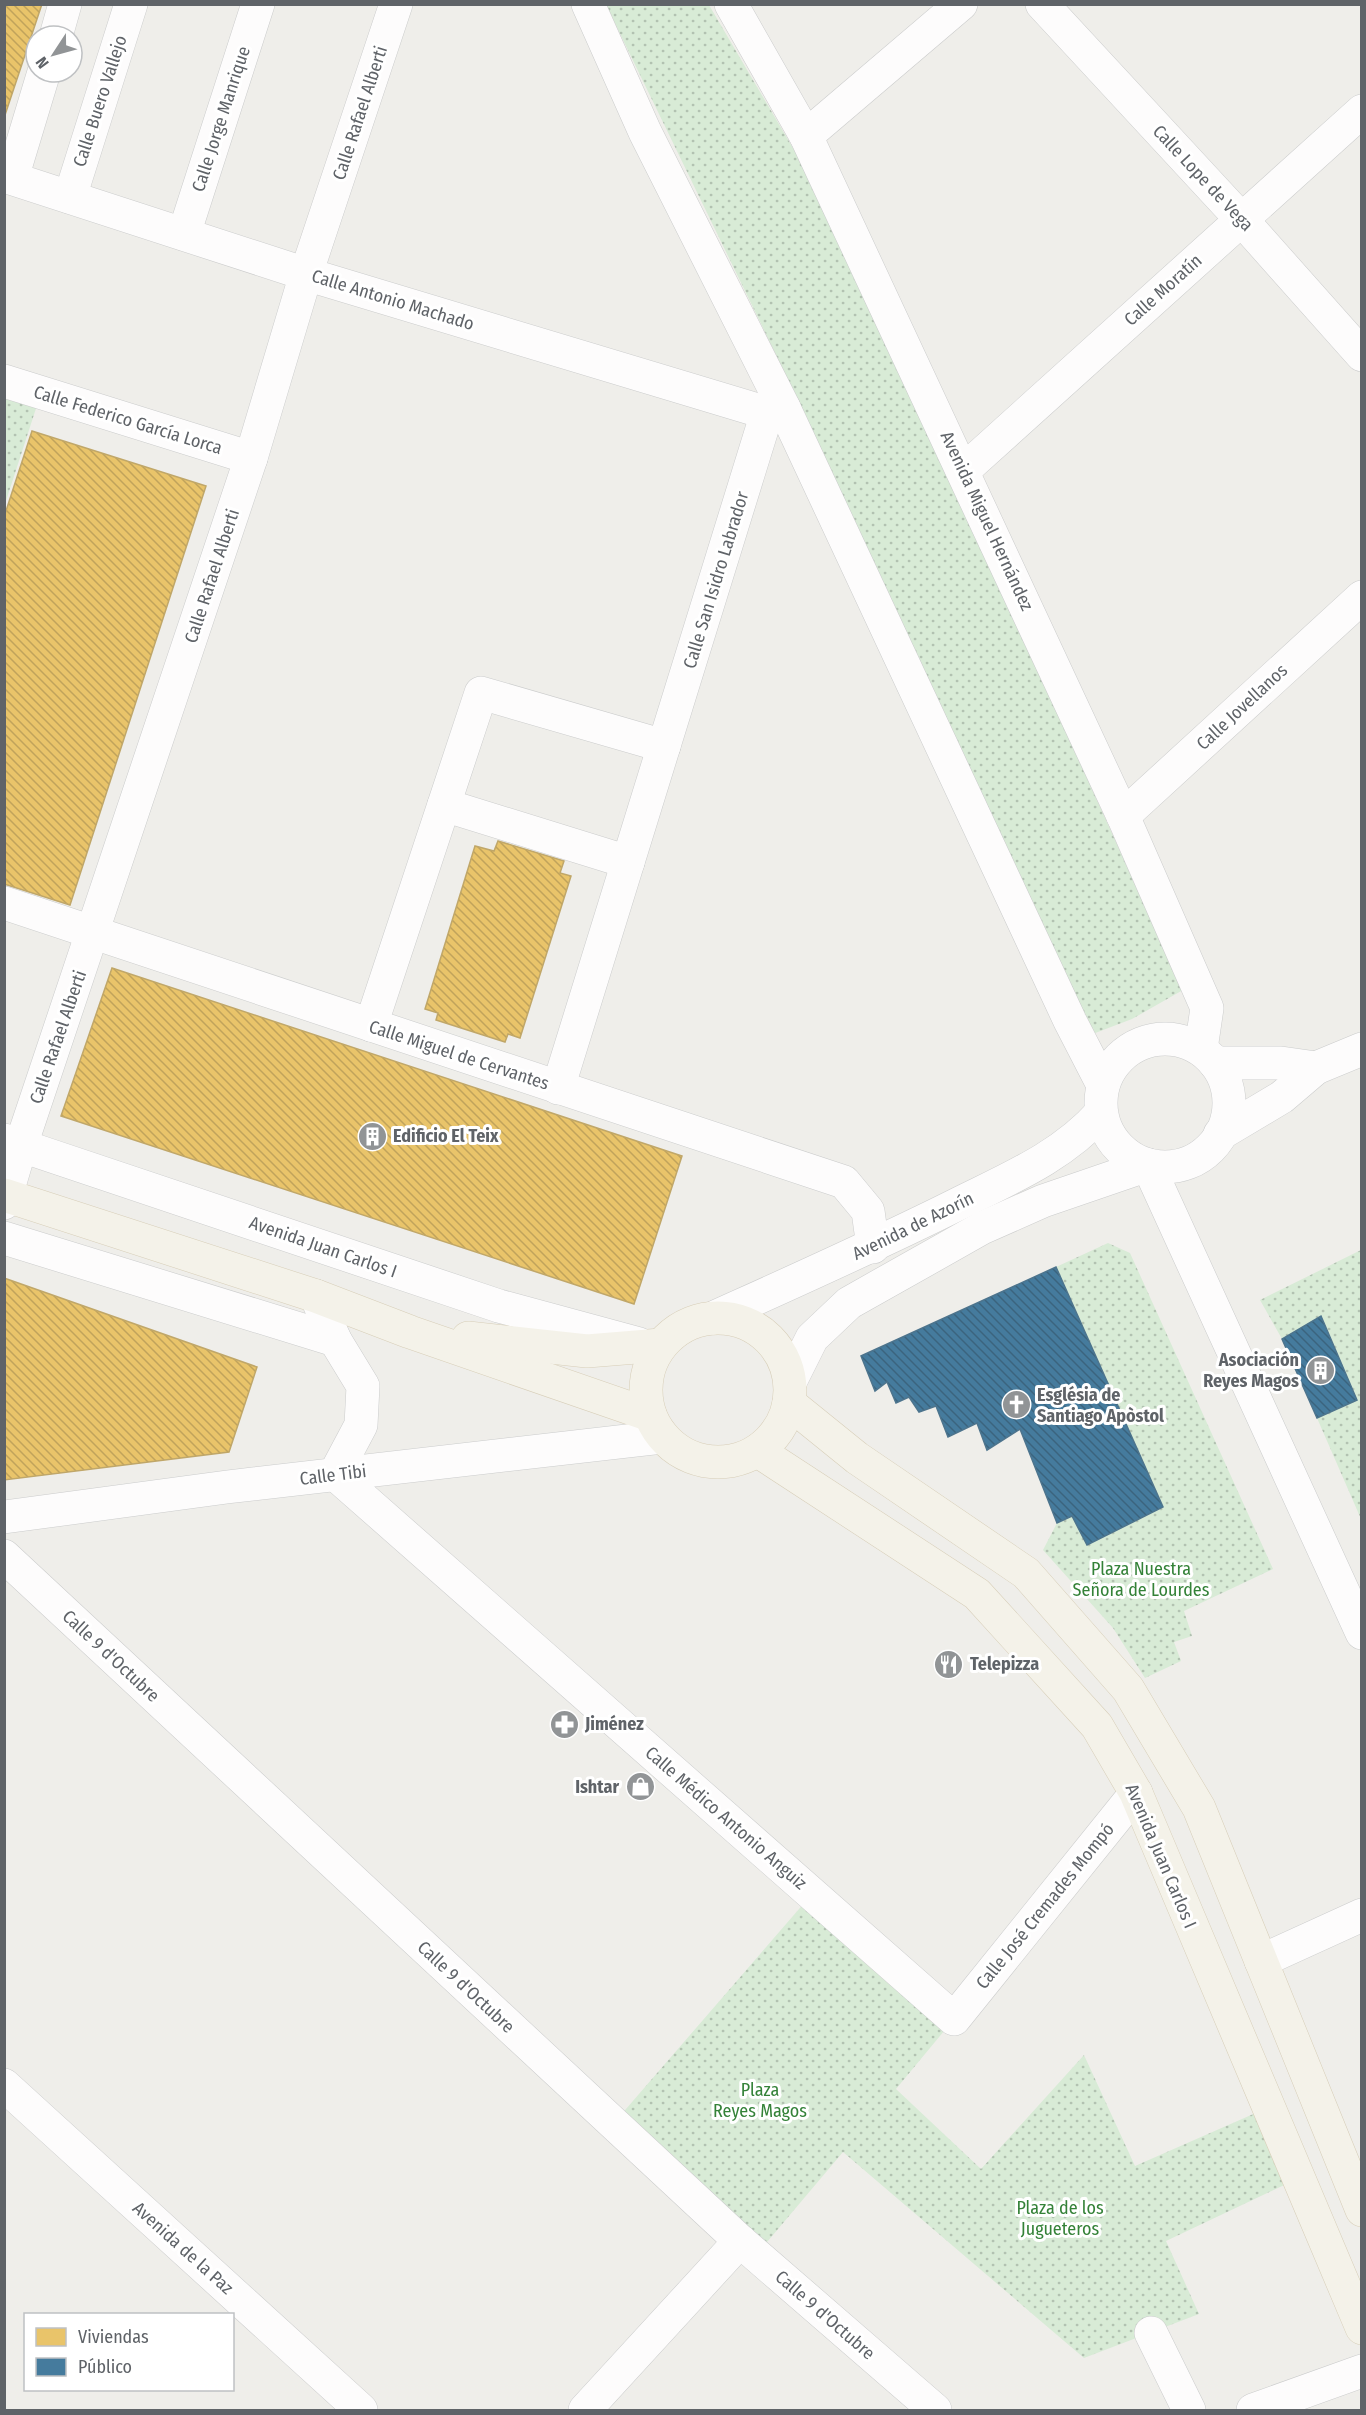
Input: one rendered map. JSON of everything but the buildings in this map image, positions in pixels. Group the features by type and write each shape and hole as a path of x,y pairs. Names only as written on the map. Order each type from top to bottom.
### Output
{"main road":[{"path":"5,1198 316,1296 656,1426"},
{"path":"410,1332 587,1351 652,1345 693,1322 713,1318 734,1320 754,1328 771,1341 783,1358 790,1392 784,1422 773,1438 758,1451 738,1460 707,1462 678,1451 656,1426 646,1398 646,1379 651,1362 652,1345"},
{"path":"790,1392 857,1458 1026,1573 1128,1689 1198,1808 1362,2210"},
{"name":"Avenida Juan Carlos I","path":"758,1451 977,1594 1097,1726 1136,1793 1362,2328"}],"street":[{"path":"59,24 65,4"},
{"name":"Calle Buero Vallejo","path":"70,197 131,4"},
{"name":"Calle Jorge Manrique","path":"184,234 258,4"},
{"name":"Calle Rafael Alberti","path":"5,1198 13,1143 94,933 251,458 306,274 396,4"},
{"path":"588,4 775,411 1070,1021 1102,1099 1114,1142 1129,1156 1148,1165 1167,1167 1187,1163 1204,1153 1220,1134 1227,1120 1229,1100 1226,1080 1208,1056 1182,1041 1162,1038 1143,1042 1125,1052 1111,1066 1102,1099"},
{"name":"Avenida Miguel Hernández","path":"731,4 806,136 964,470 1123,816 1207,1008 1208,1056"},
{"path":"806,136 961,4"},
{"name":"Calle Lope de Vega","path":"1042,4 1241,219 1362,355"},
{"path":"8,177 41,84"},
{"name":"Calle Moratín","path":"964,470 1362,111"},
{"name":"Calle Antonio Machado","path":"8,177 306,274 775,411"},
{"name":"Calle Federico García Lorca","path":"4,381 251,458"},
{"name":"Calle San Isidro Labrador","path":"558,1088 664,746 775,411"},
{"name":"Calle Jovellanos","path":"1123,816 1362,597"},
{"path":"371,1025 481,693 664,746"},
{"path":"444,805 628,862"},
{"name":"Calle Miguel de Cervantes","path":"4,903 844,1182 868,1211 873,1246"},
{"path":"1220,1134 1282,1097 1316,1068 1362,1049"},
{"path":"1208,1056 1281,1062 1316,1068"},
{"name":"Avenida de Azorín","path":"713,1318 873,1246 1034,1166 1083,1134 1102,1099"},
{"name":"Avenida Juan Carlos I","path":"13,1143 499,1306 652,1345"},
{"path":"1148,1165 1362,1633"},
{"name":"Avenida de Azorín","path":"790,1392 812,1338 849,1304 982,1228 1043,1201 1148,1165"},
{"path":"4,1238 335,1340"},
{"path":"316,1296 335,1340 363,1386 361,1425 335,1474"},
{"name":"Calle Tibi","path":"4,1517 335,1474 656,1426"},
{"name":"Calle Médico Antonio Anguiz","path":"335,1474 954,2019"},
{"name":"Calle 9 d'Octubre","path":"4,1556 740,2241 935,2410"},
{"name":"Calle José Cremades Mompó","path":"954,2019 1136,1793"},
{"path":"1260,1961 1362,1915"},
{"name":"Avenida de la Paz","path":"4,2085 361,2410"},
{"path":"585,2410 740,2241"},
{"path":"1151,2333 1189,2410"},
{"path":"1253,2410 1362,2371"}],"green space":[{"path":"606,5 709,5 797,155 947,469 1183,990 1132,1019 1090,1035 797,398"},
{"path":"5,381 41,393 5,504"},
{"name":"Plaza Nuestra Señora de Lourdes","path":"1108,1243 1130,1253 1273,1569 1184,1611 1192,1636 1174,1642 1181,1661 1145,1678 1113,1628 1043,1550 1057,1523 1072,1516 1087,1545 1163,1507 1056,1267"},
{"path":"1361,1250 1361,1519 1317,1418 1357,1400 1322,1317 1282,1339 1260,1300"},
{"path":"812,1894 954,2019 896,2089 981,2169 1084,2055 1135,2166 1267,2108 1297,2179 1166,2241 1199,2314 1084,2358 843,2152 756,2255 613,2124"}],"place":[{"name":"Edificio El Teix","path":"372,1136"},
{"name":"Asociación Reyes Magos","path":"1320,1370"},
{"name":"Església de Santiago Apòstol","path":"1016,1405"},
{"name":"Telepizza","path":"949,1664"},
{"name":"Jiménez","path":"564,1724"},
{"name":"Ishtar","path":"640,1787"}],"park label":[{"name":"Plaza Reyes Magos","path":"760,2100"},
{"name":"Plaza de los Jugueteros","path":"1060,2218"}]}
